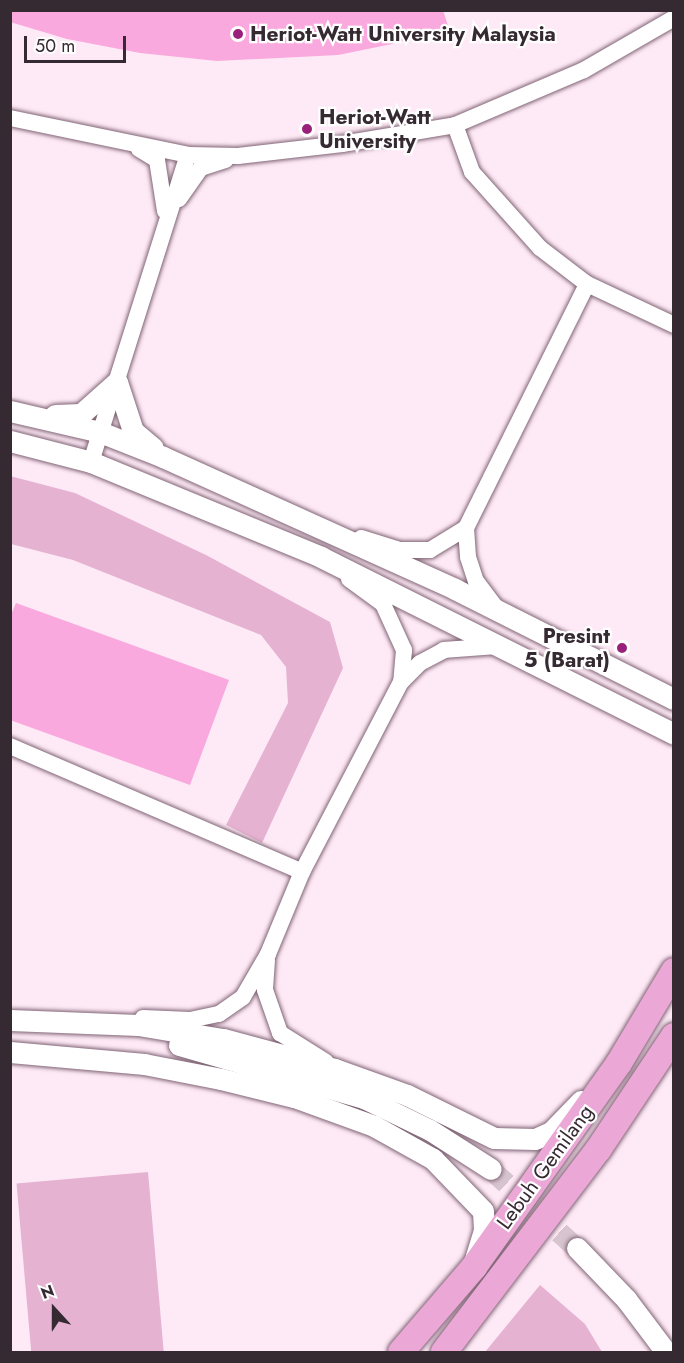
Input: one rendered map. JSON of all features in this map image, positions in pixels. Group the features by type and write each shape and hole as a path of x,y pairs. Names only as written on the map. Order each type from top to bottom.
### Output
{"main road":[{"name":"Lebuh Gemilang","path":"401,1353 474,1266 619,1063 674,971"},
{"name":"Lebuh Gemilang","path":"444,1353 598,1150 674,1036"}],"street":[{"path":"10,118 188,155 238,156 342,144 455,125 584,70 674,18"},
{"path":"455,125 472,172 500,206 540,248 586,284 674,325"},
{"path":"127,142 157,160 165,218"},
{"path":"91,462 165,218 188,155"},
{"path":"165,218 201,168 238,156"},
{"path":"497,610 476,581 468,557 466,528 586,284"},
{"path":"19,413 81,414 117,382"},
{"path":"117,382 133,431 163,457"},
{"path":"19,413 100,432 163,457 327,529 497,610 674,699"},
{"path":"10,441 91,462 321,557 674,734"},
{"path":"327,529 400,550 430,550 466,528"},
{"path":"321,557 383,604 404,650 401,682"},
{"path":"15,1023 81,1014 190,1020 219,1014 243,997 268,954 302,872 401,682 420,663 444,650 500,646"},
{"path":"10,746 302,872"},
{"path":"268,954 265,990 280,1033 335,1069"},
{"path":"15,1023 124,1035 193,1047 364,1098 430,1130 491,1169"},
{"path":"15,1023 138,1025 223,1039 335,1069 407,1095 494,1138 517,1141 551,1132 619,1063"},
{"path":"18,1052 138,1053 264,1068"},
{"path":"18,1052 144,1064 221,1079 294,1097 374,1126 433,1158 483,1211 484,1230 474,1266"},
{"path":"577,1248 626,1299 666,1353"}],"shaded area":[{"path":"10,476 75,493 206,555 330,622 343,668 262,843 226,825 288,703 286,667 261,635 73,560 11,544"},
{"path":"148,1172 164,1352 31,1352 17,1184"},
{"path":"540,1285 585,1324 602,1352 485,1352"}],"building":[{"name":"Heriot-Watt University Malaysia","path":"10,10 443,10 448,26 392,44 338,55 217,61 140,53 67,39 10,22"},
{"path":"16,603 229,680 190,785 10,720 10,617"}],"tunnel":[{"path":"491,1169 577,1248"}],"place":[{"name":"Heriot-Watt University Malaysia","path":"238,34"},
{"name":"Heriot-Watt University","path":"307,129"},
{"name":"Presint 5 (Barat)","path":"622,648"}]}
